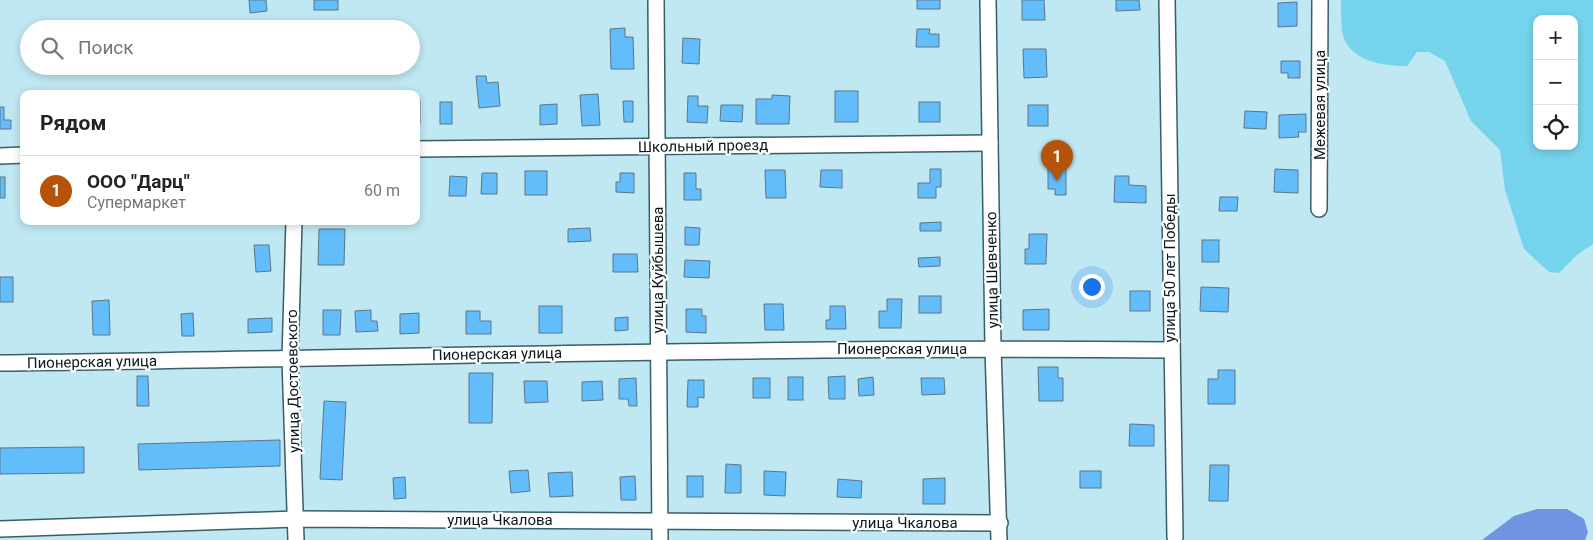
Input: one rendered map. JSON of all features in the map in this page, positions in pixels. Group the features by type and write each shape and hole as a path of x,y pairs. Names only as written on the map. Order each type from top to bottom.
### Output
{"street":[{"name":"улица Куйбышева","path":"656,0 660,540"},
{"name":"улица Шевченко","path":"988,0 993,348 1000,523 999,540"},
{"name":"улица 50 лет Победы","path":"1167,0 1170,107 1174,537"},
{"name":"Межевая улица","path":"1319,209 1320,0"},
{"name":"Школьный проезд","path":"420,149 990,143"},
{"path":"0,156 20,155"},
{"name":"улица Достоевского","path":"294,225 290,359 296,540"},
{"name":"Пионерская улица","path":"0,363 658,351 993,348 1171,350"},
{"name":"улица Чкалова","path":"0,529 296,519 1000,523"}],"shaded area":[{"path":"1341,0 1593,0 1593,244 1578,254 1559,273 1549,272 1524,249 1505,190 1500,150 1471,121 1445,61 1429,52 1417,52 1407,66 1377,63 1359,56 1351,50 1345,42 1342,32"},
{"path":"1537,509 1567,509 1584,519 1588,532 1585,540 1482,540 1514,516"}],"building":[{"path":"249,0 266,0 267,11 250,13"},
{"path":"314,0 338,0 338,10 314,10"},
{"path":"917,0 940,0 940,9 917,9"},
{"path":"1022,0 1044,0 1045,20 1022,20"},
{"path":"1116,0 1139,0 1140,10 1116,11"},
{"path":"1297,2 1297,26 1278,27 1278,3"},
{"path":"625,28 625,37 633,37 634,69 611,69 610,29"},
{"path":"917,29 930,29 929,34 939,34 939,47 916,47"},
{"path":"683,38 700,39 699,64 682,63"},
{"path":"1023,49 1046,49 1047,77 1024,78"},
{"path":"1281,61 1300,61 1300,78 1288,78 1288,73 1281,73"},
{"path":"476,76 486,76 487,83 498,82 500,106 479,108"},
{"path":"835,91 858,91 858,122 835,122"},
{"path":"598,94 600,125 582,126 580,95"},
{"path":"772,95 790,96 789,124 756,124 756,99 772,99"},
{"path":"688,96 698,96 698,106 708,106 707,123 687,122"},
{"path":"623,101 633,101 633,122 624,122"},
{"path":"440,102 452,102 452,124 440,124"},
{"path":"919,102 940,102 940,122 919,122"},
{"path":"557,104 557,124 540,125 540,105"},
{"path":"721,105 743,105 742,122 720,121"},
{"path":"1028,105 1048,105 1048,126 1028,126"},
{"path":"0,107 4,107 4,120 11,120 11,129 0,129"},
{"path":"1245,111 1267,112 1266,129 1244,128"},
{"path":"1306,114 1306,132 1298,132 1299,137 1279,138 1279,115"},
{"path":"1048,168 1066,168 1066,195 1055,195 1055,189 1048,189"},
{"path":"930,169 941,169 941,187 936,187 936,198 918,198 918,183 930,183"},
{"path":"1275,169 1298,170 1298,193 1274,192"},
{"path":"765,170 785,170 786,198 766,198"},
{"path":"821,170 842,170 842,188 820,187"},
{"path":"525,171 547,171 547,195 525,195"},
{"path":"482,173 497,173 497,194 481,194"},
{"path":"620,173 634,173 634,193 616,192 616,182 620,182"},
{"path":"684,173 696,173 696,189 701,189 701,200 684,200"},
{"path":"450,176 467,177 466,196 449,196"},
{"path":"1115,176 1129,176 1129,185 1146,186 1146,203 1114,202"},
{"path":"0,177 5,177 5,198 0,198"},
{"path":"1220,197 1238,197 1237,211 1219,211"},
{"path":"941,222 941,231 920,231 920,223"},
{"path":"685,227 700,228 699,245 685,245"},
{"path":"590,228 591,241 568,242 568,229"},
{"path":"319,229 345,229 344,265 318,265"},
{"path":"1029,234 1047,234 1046,264 1025,264 1025,249 1029,249"},
{"path":"1202,240 1219,240 1219,262 1202,262"},
{"path":"254,245 269,245 271,271 256,272"},
{"path":"613,254 637,254 638,272 613,272"},
{"path":"940,257 940,266 919,267 918,258"},
{"path":"685,260 710,261 709,278 684,277"},
{"path":"0,277 13,277 13,302 0,302"},
{"path":"1201,287 1229,288 1228,312 1200,311"},
{"path":"1130,291 1150,291 1150,311 1130,311"},
{"path":"919,296 941,296 941,313 919,313"},
{"path":"887,299 902,299 901,328 879,328 879,311 887,311"},
{"path":"109,300 110,335 93,335 92,301"},
{"path":"764,304 783,304 784,330 765,330"},
{"path":"539,306 562,306 562,333 539,333"},
{"path":"830,306 845,306 846,329 826,329 826,320 830,320"},
{"path":"686,309 702,309 702,316 706,316 706,333 686,332"},
{"path":"1049,309 1049,330 1023,330 1023,310"},
{"path":"323,310 341,310 340,335 323,335"},
{"path":"371,310 371,321 377,321 378,331 356,332 355,311"},
{"path":"466,311 480,311 480,321 491,321 491,334 466,334"},
{"path":"193,313 194,336 182,336 181,314"},
{"path":"419,313 419,333 400,334 400,314"},
{"path":"628,317 628,330 615,331 615,318"},
{"path":"272,318 272,332 248,333 248,319"},
{"path":"1038,367 1058,367 1058,378 1063,378 1063,401 1039,401"},
{"path":"1218,370 1235,370 1235,404 1208,404 1208,379 1218,379"},
{"path":"469,373 493,373 492,423 469,423"},
{"path":"137,376 148,376 149,406 137,406"},
{"path":"845,376 845,399 829,399 828,377"},
{"path":"788,377 803,377 803,400 788,400"},
{"path":"873,377 874,395 859,396 858,379"},
{"path":"636,378 637,406 629,406 628,399 619,399 619,379"},
{"path":"753,378 770,378 770,398 753,398"},
{"path":"921,378 944,378 945,394 922,395"},
{"path":"688,380 704,380 704,398 698,397 698,407 687,407"},
{"path":"524,381 547,381 548,402 525,403"},
{"path":"602,381 603,400 582,401 582,382"},
{"path":"324,401 346,402 342,480 320,479"},
{"path":"1130,424 1154,425 1154,446 1129,446"},
{"path":"280,440 280,466 139,470 138,444"},
{"path":"84,447 84,473 0,474 0,448"},
{"path":"726,464 741,465 741,493 725,493"},
{"path":"1210,465 1229,465 1228,501 1209,501"},
{"path":"528,470 530,491 511,493 509,471"},
{"path":"764,471 786,472 785,496 764,495"},
{"path":"1080,471 1101,471 1101,488 1080,488"},
{"path":"572,472 573,496 550,497 548,473"},
{"path":"635,476 636,500 621,500 620,477"},
{"path":"687,476 703,476 703,497 687,497"},
{"path":"405,477 406,498 394,499 393,478"},
{"path":"945,478 945,504 923,504 923,479"},
{"path":"838,479 862,481 861,498 837,497"}],"place":[{"name":"ООО \"Дарц\"","path":"1057,181"}]}
